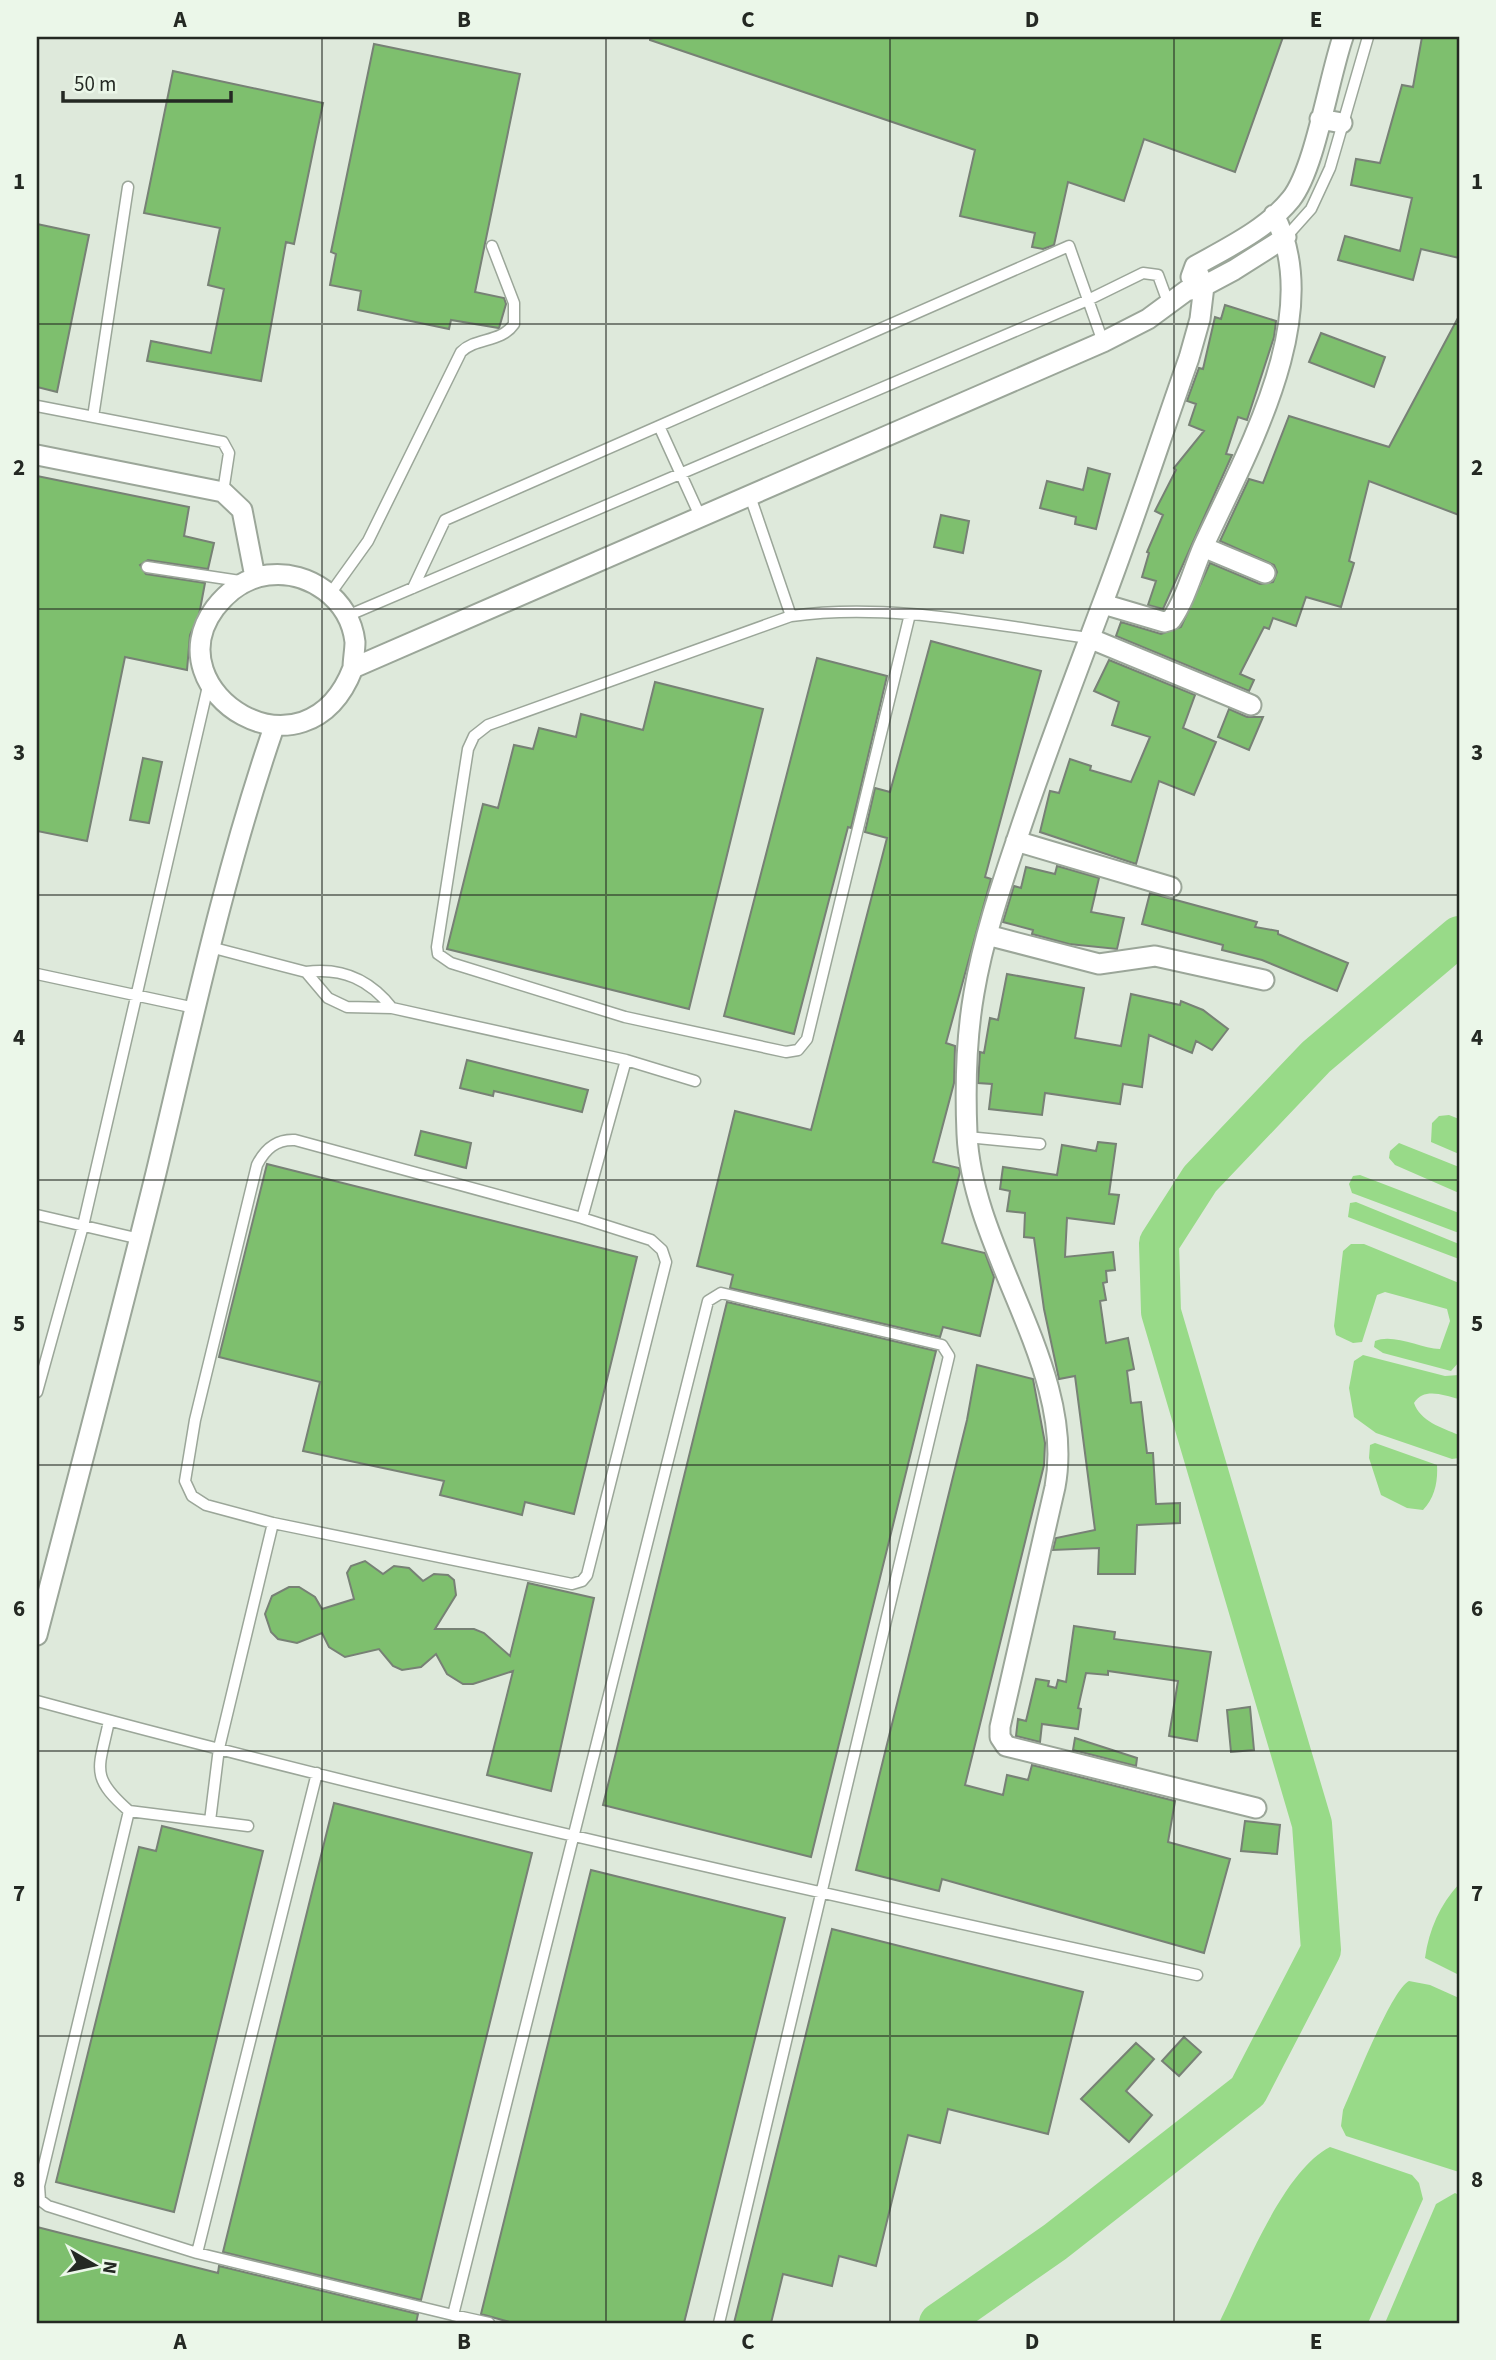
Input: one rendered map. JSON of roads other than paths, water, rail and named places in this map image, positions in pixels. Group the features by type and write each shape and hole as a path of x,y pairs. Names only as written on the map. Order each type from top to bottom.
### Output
{"street":[{"path":"1256,1808 1006,1746 1001,1741 1002,1714 1055,1487 1060,1453 1055,1418 1042,1373 981,1209 970,1170 967,1137 968,1038 974,991 987,936 1016,841 1046,750 1103,604 1189,358 1200,319 1195,289 1195,266 1256,230 1291,200 1300,184 1343,37"},
{"path":"1320,119 1342,123"},
{"path":"1103,604 1164,622 1171,620 1245,461 1284,341 1292,275 1286,237 1274,215"},
{"path":"353,668 1103,342 1286,237"},
{"path":"37,455 223,492 242,510 249,579"},
{"path":"1203,547 1265,573"},
{"path":"282,573 308,579 330,594 347,616 355,642 353,668 345,688 323,711 295,725 274,727 247,720 224,705 209,682 202,659 207,625 225,595 249,579 282,573"},
{"path":"1089,638 1251,705"},
{"path":"37,1635 140,1239 210,947 251,794 274,727"},
{"path":"1016,841 1171,887"},
{"path":"987,936 1099,964 1155,956 1264,980"}],"lane":[{"path":"1286,237 1311,209 1319,195 1368,37"},
{"path":"93,417 128,187"},
{"path":"330,594 368,541 461,352 471,345 499,337 514,324 514,303 492,246"},
{"path":"413,588 445,520 1069,246 1103,342"},
{"path":"347,616 1148,272 1158,275 1170,305"},
{"path":"37,406 223,442 229,453 223,492"},
{"path":"659,426 700,516"},
{"path":"750,496 791,616"},
{"path":"147,567 249,579"},
{"path":"910,614 807,1039 798,1050 774,1050 625,1017 451,963 440,957 437,947 468,749 480,730 499,720 791,616 837,613 910,614 1089,638"},
{"path":"37,1392 83,1226 209,682"},
{"path":"210,947 306,972 321,970 354,976 377,988 392,1008"},
{"path":"306,972 320,990 338,1004 363,1009 392,1008 625,1060 695,1080"},
{"path":"37,974 195,1009"},
{"path":"582,1218 625,1060"},
{"path":"967,1137 1040,1144"},
{"path":"295,1140 582,1218 650,1240 662,1250 666,1262 585,1578 572,1584 273,1523 206,1505 192,1496 185,1481 195,1420 257,1165 267,1149 278,1142 295,1140"},
{"path":"37,1215 140,1239"},
{"path":"453,2315 708,1301 721,1293 942,1345 949,1356 719,2323"},
{"path":"210,1821 219,1748 273,1523"},
{"path":"37,1701 575,1836 822,1894 1197,1975"},
{"path":"109,1721 99,1774 106,1790 129,1811 248,1826"},
{"path":"197,2253 317,1773"},
{"path":"129,1811 39,2186 40,2200 48,2206 197,2253 489,2323"}],"waterway":[{"path":"939,2323 1055,2242 1248,2091 1321,1950 1312,1824 1161,1312 1159,1243 1200,1179 1316,1057 1459,936"}]}
